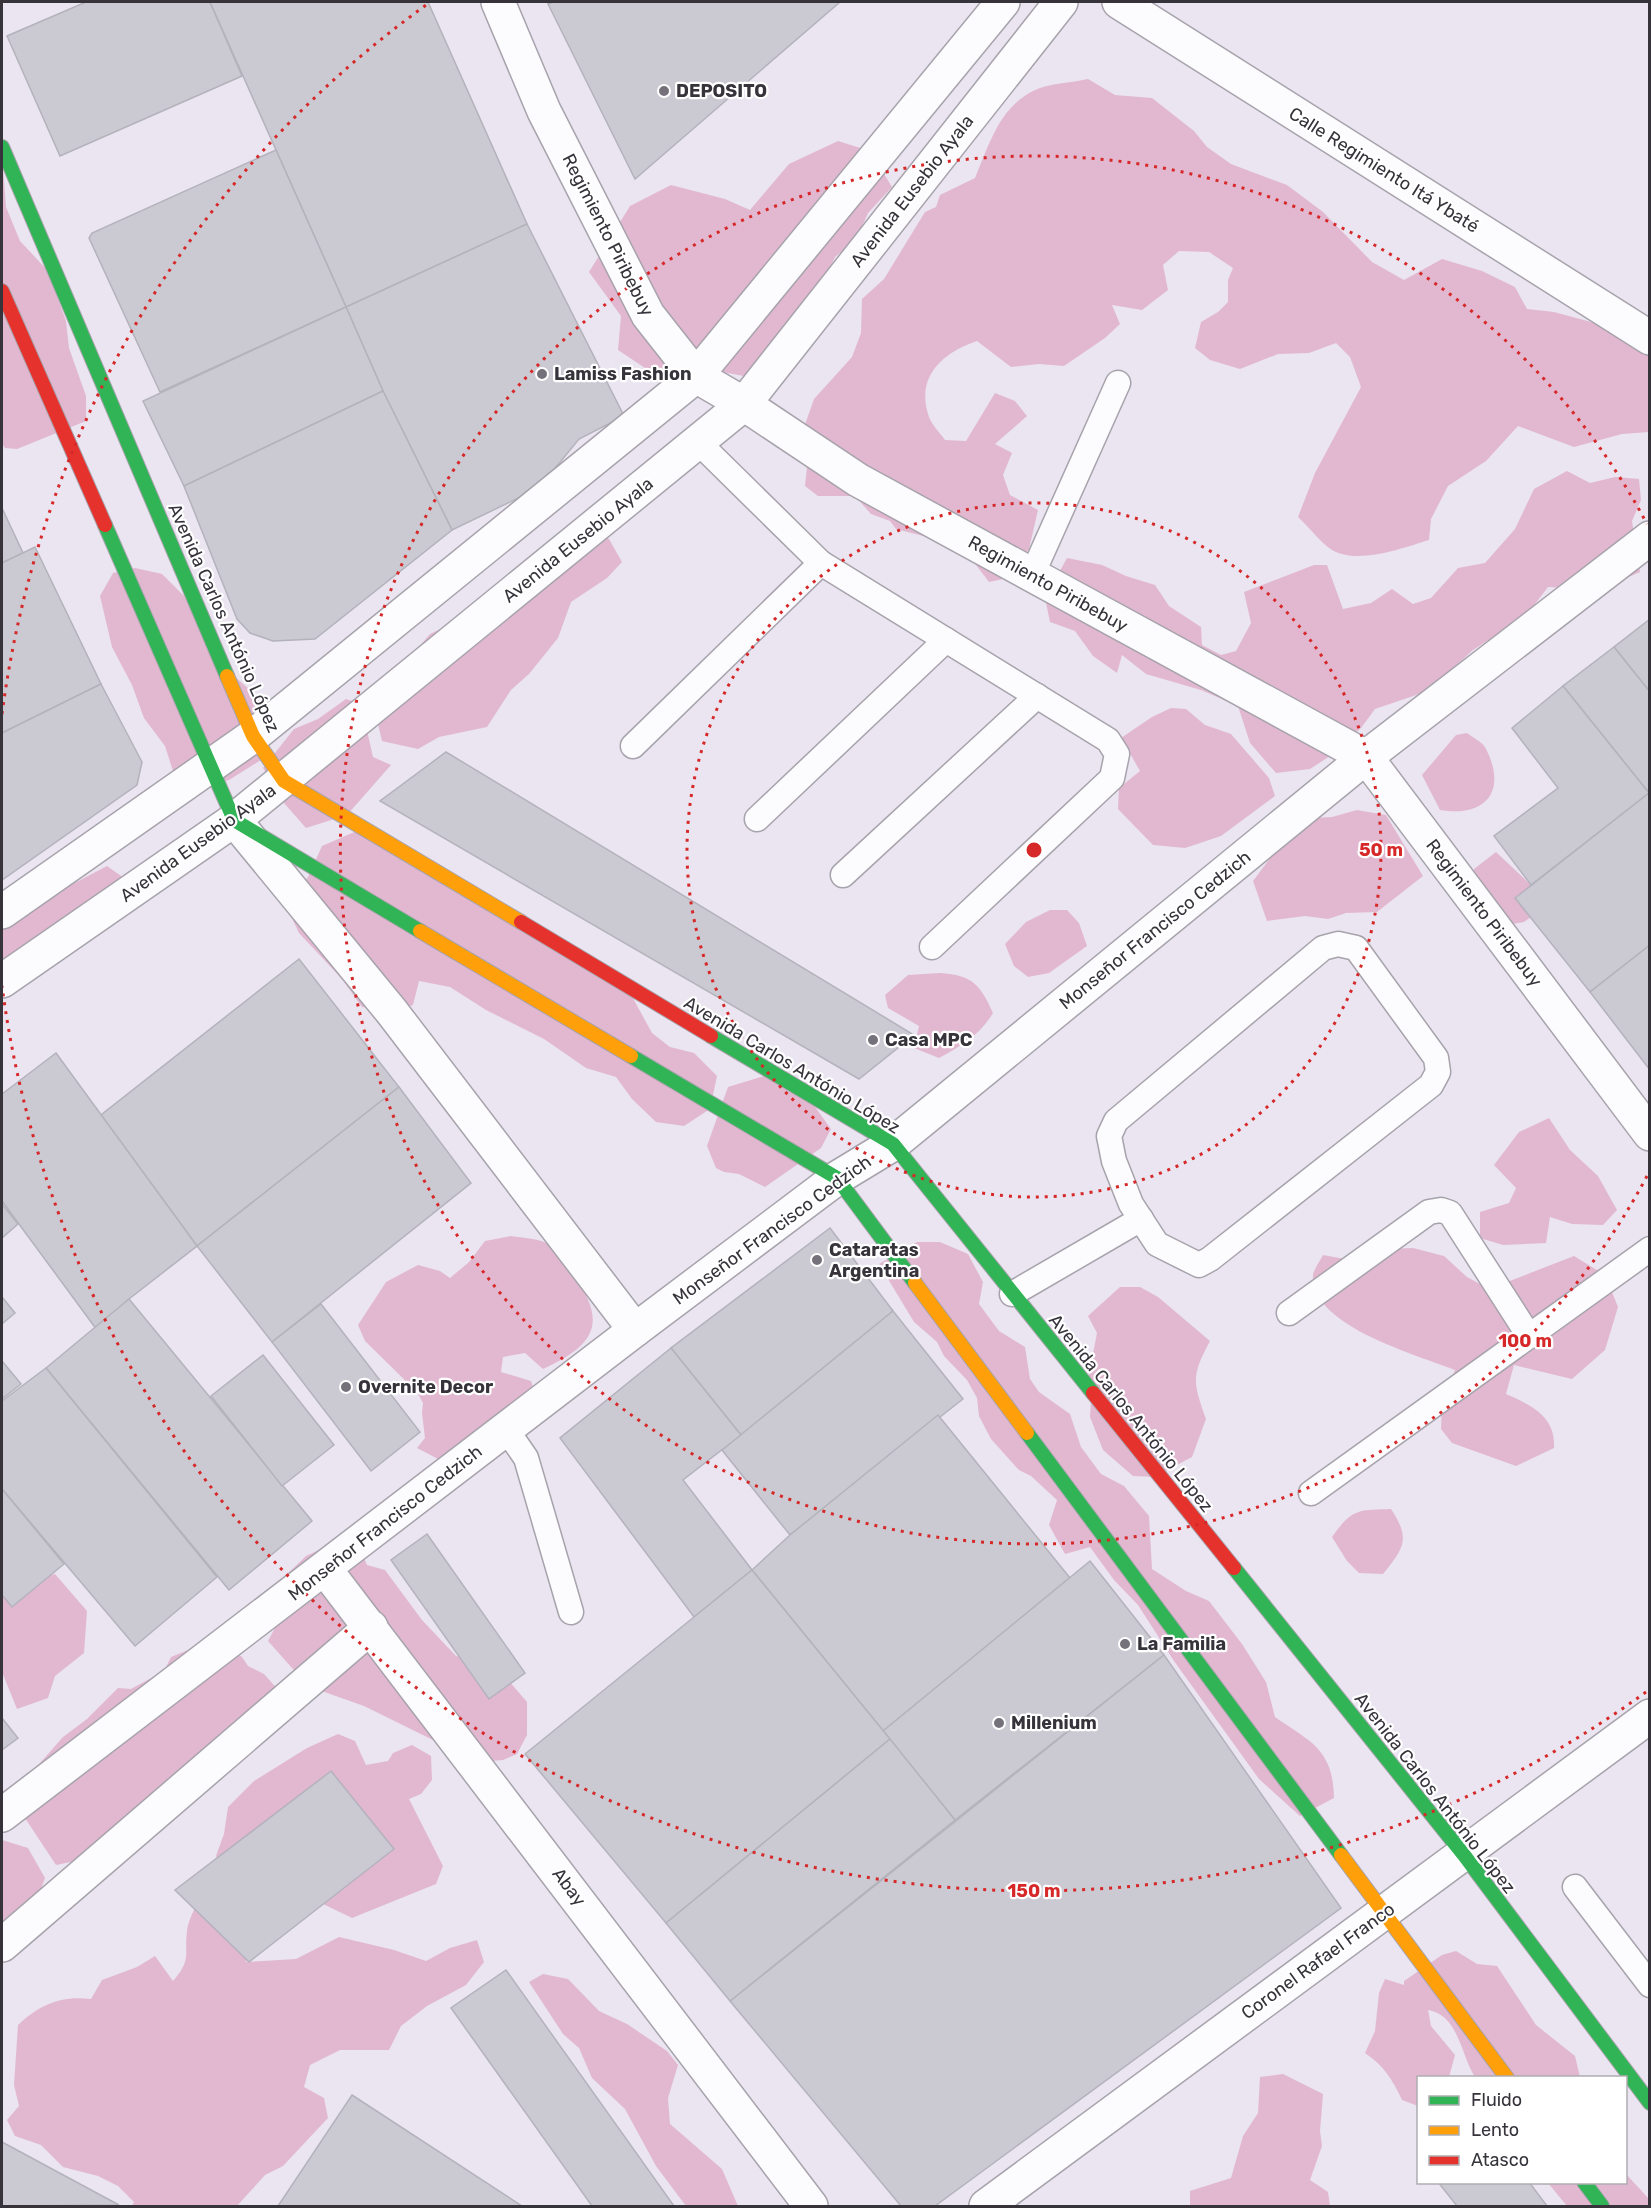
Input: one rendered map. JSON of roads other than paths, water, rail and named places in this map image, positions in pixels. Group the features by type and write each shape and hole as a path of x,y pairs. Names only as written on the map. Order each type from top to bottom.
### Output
{"main road":[{"name":"Avenida Carlos António López","path":"2,147 253,736 284,781 893,1144 1464,1855 1650,2103"},
{"path":"2,291 234,820 837,1179 1386,1911 1506,2076"},
{"path":"1586,2184 1602,2206"}],"street":[{"name":"Regimiento Piribebuy","path":"498,2 544,111 648,315 696,376 744,404 858,480 1366,757 1650,1134"},
{"path":"2,912 253,736 696,376 1003,2"},
{"name":"Avenida Eusebio Ayala","path":"2,981 234,820 744,404 1061,2"},
{"name":"Calle Regimiento Itá Ybaté","path":"1119,2 1650,338"},
{"name":"Monseñor Francisco Cedzich","path":"2,1815 635,1330 837,1179 893,1144 1366,757 1530,628 1650,538"},
{"path":"234,820 392,1012 635,1330"},
{"name":"Abay","path":"325,1569 811,2206"},
{"path":"2,1945 371,1627"},
{"name":"Coronel Rafael Franco","path":"986,2206 1650,1716"}],"lane":[{"path":"1032,575 1118,383"},
{"path":"698,442 821,563 1108,740 1117,754 1112,778 932,947"},
{"path":"633,746 821,563"},
{"path":"757,819 945,640"},
{"path":"843,875 1037,696"},
{"path":"1338,944 1356,948 1436,1058 1438,1072 1431,1085 1210,1259 1199,1265 1157,1244 1141,1219 1131,1204 1114,1161 1109,1136 1116,1121 1323,948 1338,944"},
{"path":"1289,1313 1429,1212 1441,1210 1450,1213 1529,1336"},
{"path":"1012,1294 1141,1219"},
{"path":"1311,1493 1650,1250"},
{"path":"506,1430 526,1458 571,1612"},
{"path":"1575,1887 1650,1985"}],"place":[{"name":"DEPOSITO","path":"664,91"},
{"name":"Lamiss Fashion","path":"542,374"},
{"name":"Casa MPC","path":"873,1040"},
{"name":"Cataratas Argentina","path":"817,1260"},
{"name":"Overnite Decor","path":"346,1387"},
{"name":"La Familia","path":"1125,1644"},
{"name":"Millenium","path":"999,1723"}]}
